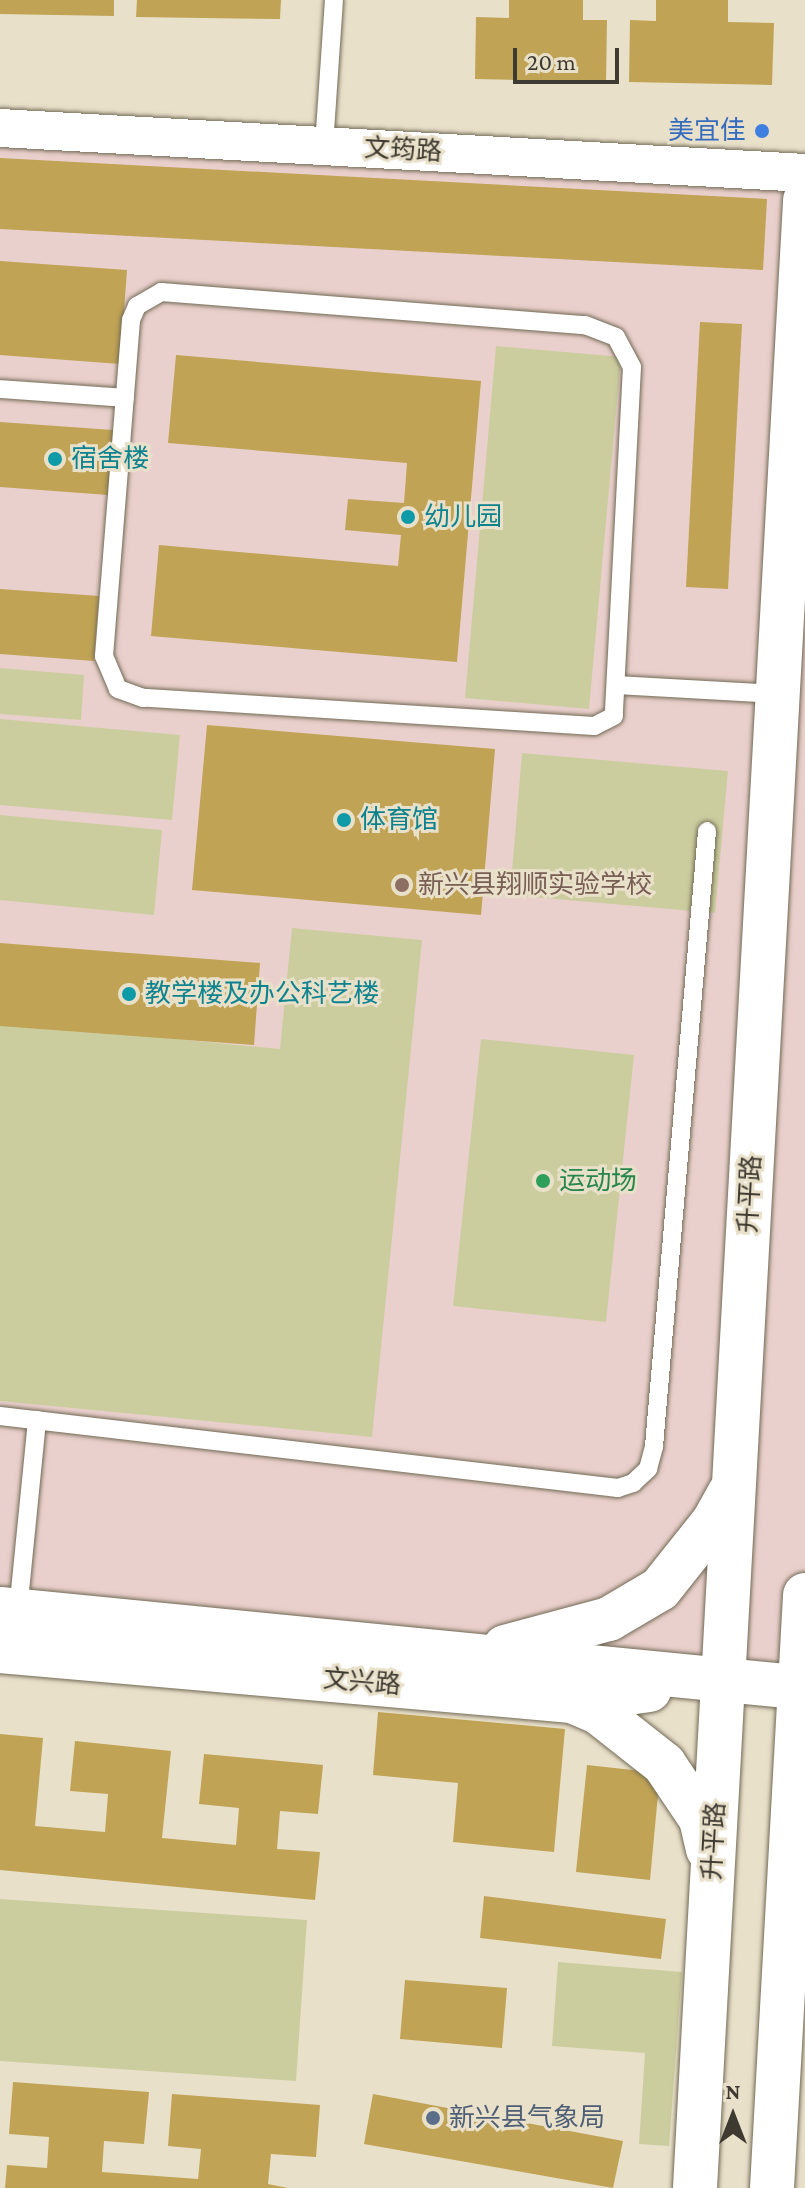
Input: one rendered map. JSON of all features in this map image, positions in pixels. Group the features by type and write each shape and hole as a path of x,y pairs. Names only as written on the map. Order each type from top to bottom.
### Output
{"street":[{"name":"文筠路","path":"0,128 805,173"},
{"name":"升平路","path":"695,2188 805,200"},
{"path":"464,1655 609,1619 660,1589 714,1521 733,1486"},
{"path":"772,2188 805,1595"},
{"name":"文兴路","path":"9,1610 802,1688"},
{"name":"文兴路","path":"0,1651 572,1701 723,1680"},
{"path":"572,1701 618,1725 664,1764 701,1819 713,1866"},
{"path":"788,1889 805,1825"}],"lane":[{"path":"324,146 334,0"},
{"path":"161,292 585,325 616,337 632,367 614,716 594,726 143,698 118,689 104,656 125,398 131,320 137,306 161,292"},
{"path":"0,389 125,398"},
{"path":"616,685 778,694"},
{"path":"0,1416 618,1488 633,1483 648,1469 654,1446 707,831"},
{"path":"9,1610 37,1420"}],"shaded area":[{"name":"新兴县翔顺实验学校","path":"0,128 805,173 805,1598 800,1688 0,1609"}],"green space":[{"path":"496,346 621,357 589,709 465,698"},
{"path":"0,668 84,675 81,720 0,714"},
{"path":"0,719 180,735 172,820 0,805"},
{"path":"522,753 728,771 715,913 510,895"},
{"path":"0,815 162,830 154,915 0,900"},
{"path":"292,928 422,940 372,1437 0,1401 0,1022 280,1049"},
{"name":"运动场","path":"481,1039 634,1055 606,1322 453,1306"},
{"path":"0,1899 307,1920 296,2081 0,2061"},
{"path":"558,1962 682,1972 669,2146 639,2144 645,2053 552,2046"}],"building":[{"path":"0,0 114,0 114,16 0,14"},
{"path":"137,0 281,0 280,19 136,17"},
{"path":"509,0 583,0 583,20 607,20 606,82 475,79 476,17 509,18"},
{"path":"656,0 728,0 728,22 774,23 772,85 629,82 630,20 656,21"},
{"path":"0,158 767,199 763,270 0,229"},
{"path":"0,261 127,270 120,364 0,355"},
{"path":"700,322 742,324 728,589 686,587"},
{"name":"幼儿园","path":"176,355 481,381 457,662 151,636 159,545 398,566 401,535 345,530 348,499 404,503 407,463 168,443"},
{"name":"宿舍楼","path":"0,422 113,430 108,495 0,487"},
{"path":"0,589 99,596 94,661 0,654"},
{"name":"体育馆","path":"207,725 495,749 481,915 192,890"},
{"name":"教学楼及办公科艺楼","path":"0,943 260,963 254,1045 0,1026"},
{"path":"378,1712 565,1729 554,1852 453,1842 458,1783 373,1775"},
{"path":"0,1734 43,1738 35,1826 105,1832 108,1794 70,1791 75,1741 171,1751 162,1838 236,1845 239,1808 199,1804 204,1754 323,1765 318,1814 280,1811 277,1849 320,1852 315,1900 0,1870"},
{"path":"587,1765 660,1773 650,1880 576,1872"},
{"path":"484,1896 666,1919 661,1959 480,1938"},
{"path":"405,1980 507,1988 502,2048 400,2039"},
{"path":"13,2082 149,2092 144,2144 104,2141 102,2172 198,2179 201,2149 168,2146 172,2094 320,2105 316,2157 271,2154 268,2184 288,2188 5,2188 7,2165 47,2168 49,2137 9,2134"},
{"name":"新兴县气象局","path":"373,2094 623,2141 613,2188 364,2144"}],"place":[{"name":"美宜佳","path":"762,131"},
{"name":"宿舍楼","path":"55,459"},
{"name":"幼儿园","path":"408,517"},
{"name":"体育馆","path":"344,820"},
{"name":"新兴县翔顺实验学校","path":"402,885"},
{"name":"教学楼及办公科艺楼","path":"129,994"},
{"name":"运动场","path":"543,1181"},
{"name":"新兴县气象局","path":"433,2118"}]}
